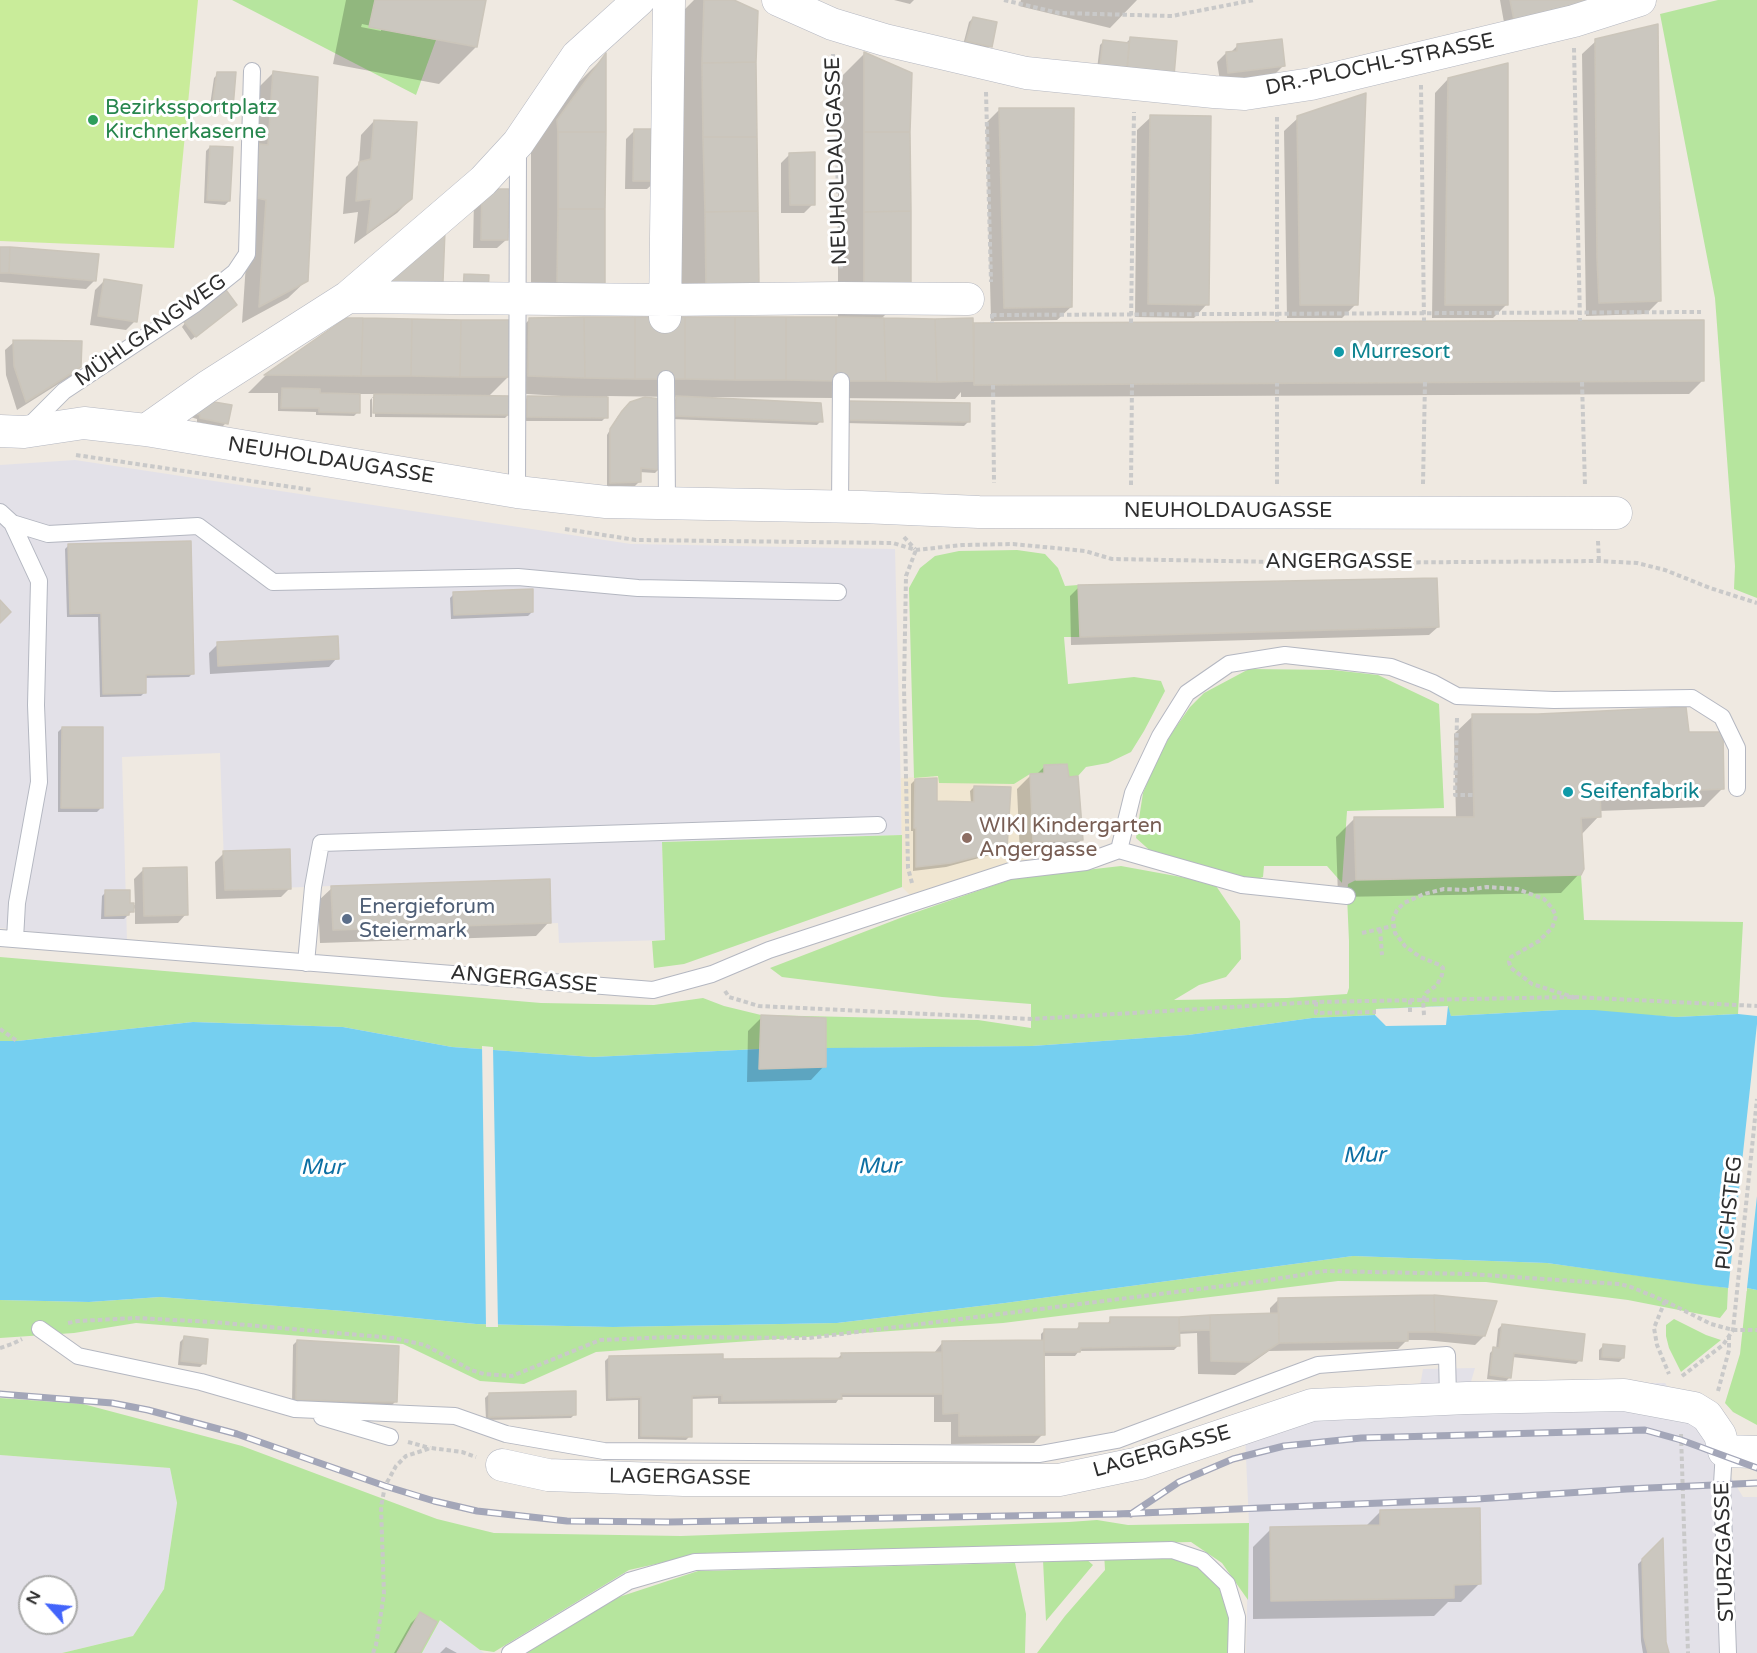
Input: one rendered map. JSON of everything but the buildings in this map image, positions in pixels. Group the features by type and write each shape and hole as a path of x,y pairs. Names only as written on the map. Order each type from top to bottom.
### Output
{"street":[{"path":"146,430 207,387 348,297 483,182 518,143 577,56 639,0"},
{"path":"665,309 669,0"},
{"name":"NEUHOLDAUGASSE","path":"778,0 832,24 885,40 979,62"},
{"name":"DR.-PLOCHL-STRASSE","path":"979,62 1026,73 1245,94 1311,84 1574,21 1640,0"},
{"path":"348,297 517,299 665,309 842,298 986,302"},
{"name":"NEUHOLDAUGASSE","path":"12,431 84,423 146,430 517,492 606,502 840,506 994,512 1601,513"},
{"name":"LAGERGASSE","path":"502,1465 548,1475 684,1480 810,1466 1059,1480 1140,1463 1312,1405 1448,1398 1671,1394 1707,1416"},
{"path":"1707,1416 1719,1435 1724,1451 1757,1452"}],"lane":[{"name":"MÜHLGANGWEG","path":"12,431 64,391 195,304 236,272 247,254 252,71"},
{"path":"517,492 518,143"},
{"path":"666,379 667,503"},
{"path":"840,506 841,381"},
{"path":"6,518 48,534 198,526 273,582 518,577 638,588 838,592"},
{"path":"6,518 39,581 36,705 39,782 17,903 8,938"},
{"path":"1347,896 1242,885 1119,850 1133,793 1160,736 1187,693 1229,664 1285,655 1391,667 1433,683 1457,696 1554,700 1692,698 1722,717 1737,748 1737,788"},
{"path":"306,963 313,887 321,843 878,825"},
{"name":"ANGERGASSE","path":"8,938 653,990 712,974 769,950 1010,871 1086,862 1119,850"},
{"path":"40,1329 78,1356 201,1382 390,1437"},
{"path":"295,1409 454,1416 506,1434 604,1451 810,1466 1040,1454 1117,1440 1318,1365 1447,1355 1448,1398"},
{"name":"STURZGASSE","path":"1724,1451 1722,1484 1728,1653"},
{"path":"510,1653 629,1581 695,1562 1172,1550 1202,1560 1227,1584 1237,1617 1236,1653"}],"path":[{"path":"1004,0 1059,13 1172,16 1254,0"},
{"path":"1574,21 1580,321"},
{"name":"NEUHOLDAUGASSE","path":"832,24 842,298"},
{"path":"1421,57 1424,321"},
{"path":"979,62 986,302 992,323"},
{"path":"1131,322 1134,84"},
{"path":"1276,89 1277,322"},
{"path":"986,302 1131,314 1701,312"},
{"path":"1423,512 1425,382"},
{"path":"1582,382 1601,513"},
{"path":"1277,383 1277,511"},
{"path":"1131,511 1132,384"},
{"path":"993,385 994,512"},
{"name":"ANGERGASSE","path":"916,902 908,868 904,687 906,576 916,550 962,545 1013,544 1085,551 1112,559 1335,563 1599,561 1637,563 1665,570 1757,603"},
{"path":"1457,696 1455,795 1474,795"},
{"path":"1424,1015 1423,1000 1426,993 1437,985 1443,975 1443,968 1420,957 1405,946 1399,940 1393,926 1393,919 1397,910 1404,903 1424,894 1444,889 1466,890 1487,887 1517,889 1544,899 1556,916 1552,928 1539,940 1511,957 1509,962 1511,968 1532,984 1574,999"},
{"path":"1362,933 1393,926"},
{"path":"1380,929 1382,955"},
{"path":"712,974 729,998 759,1006 1032,1019 1316,1002 1410,1000 1574,999 1757,1006"},
{"path":"1410,1000 1410,1015"},
{"path":"1316,1002 1316,1012 1376,1012"},
{"path":"794,1008 795,1017"},
{"path":"0,1029 17,1041"},
{"name":"PUCHSTEG","path":"1733,1330 1757,1099"},
{"path":"40,1329 78,1321 136,1318 213,1322 393,1338 425,1345 471,1370 484,1374 512,1376 600,1340 671,1337 809,1338 1263,1281 1325,1271 1469,1274 1620,1284 1665,1301 1711,1324 1733,1330 1757,1330"},
{"path":"1665,1301 1654,1328 1657,1345 1668,1370 1680,1430 1688,1653"},
{"path":"1671,1394 1723,1345 1733,1330"},
{"path":"1707,1416 1715,1399 1729,1350 1729,1336"},
{"path":"373,1653 384,1594 381,1507 385,1486 396,1466 406,1456 430,1448 462,1452 502,1465"}],"shaded area":[{"path":"75,460 631,544 895,549 902,835 662,842 665,940 559,943 558,923 333,930 331,886 225,890 220,753 122,757 127,942 0,928 0,465"},
{"name":"WIKI Kindergarten Angergasse","path":"1030,774 1033,842 1029,869 916,901 902,887 901,778 939,776 939,782 1014,784"},
{"path":"1475,1368 1470,1385 1665,1383 1706,1436 1743,1497 1757,1497 1757,1653 1246,1653 1249,1523 1245,1435 1419,1392 1423,1369"},
{"path":"0,1455 170,1468 177,1503 164,1589 133,1636 62,1653 0,1653"},
{"path":"440,1620 484,1653 422,1653"}],"green space":[{"name":"Bezirkssportplatz Kirchnerkaserne","path":"0,0 198,0 174,248 0,241"},
{"path":"232,0 375,0 369,27 436,40 416,95"},
{"path":"1718,0 1757,0 1757,598 1734,589 1735,566 1715,298 1660,14"},
{"path":"1017,550 1045,554 1058,568 1065,586 1078,585 1080,637 1064,637 1068,684 1134,677 1161,681 1165,691 1131,752 1108,763 1086,767 1078,776 1069,777 1067,764 1044,765 1044,773 1030,774 1014,784 939,783 938,776 914,778 909,588 920,568 935,556 959,551"},
{"path":"1249,669 1333,670 1378,675 1439,704 1444,808 1347,811 1342,883 1327,866 1264,866 1263,877 1252,881 1155,855 1136,838 1143,793 1155,764 1171,734 1190,707 1204,693"},
{"path":"902,835 902,887 684,964 654,968 652,941 665,940 662,842"},
{"path":"1121,866 1214,883 1240,921 1241,959 1226,977 1199,985 1174,1000 1287,998 1347,994 1349,941 1347,896 1348,884 1356,880 1581,875 1584,920 1743,922 1738,1014 1676,1017 1560,1010 1451,1016 1447,1006 1377,1009 1375,1015 1312,1018 1188,1035 1032,1046 759,1049 593,1057 452,1047 343,1027 193,1022 0,1041 0,957 541,1003 654,1005 703,998 761,1015 978,1020 1031,1028 1031,1004 942,997 782,977 770,968 908,915 1015,878"},
{"path":"1353,1256 1547,1263 1728,1288 1727,1309 1720,1318 1628,1300 1486,1282 1338,1281 1003,1323 596,1352 524,1384 480,1381 403,1344 136,1323 74,1333 0,1338 0,1300 89,1302 160,1297 476,1324 613,1327 837,1323"},
{"path":"1747,1288 1757,1290 1757,1425 1733,1412 1725,1403 1740,1354"},
{"path":"1674,1319 1721,1340 1681,1372 1669,1348 1666,1336 1666,1325"},
{"path":"0,1398 83,1404 242,1446 437,1519 494,1533 681,1536 1097,1520 1128,1525 1249,1523 1248,1600 1222,1563 1191,1542 705,1553 629,1570 494,1652 480,1650 440,1620 422,1653 62,1653 133,1636 164,1589 177,1503 170,1468 0,1455"},
{"path":"1172,1550 1227,1584 1236,1653 1037,1653 1105,1570 1104,1552"},
{"path":"1085,1558 1093,1565 1046,1621 1043,1560"},
{"path":"1015,1563 1026,1614 1025,1653 521,1653 619,1597 698,1571"}],"water":[{"name":"Mur","path":"1448,1006 1451,1016 1594,1010 1676,1017 1738,1014 1757,1016 1757,1290 1702,1285 1547,1263 1353,1256 837,1323 613,1327 476,1324 160,1297 89,1302 0,1300 0,1041 193,1022 343,1027 452,1047 593,1057 759,1049 760,1069 825,1067 825,1048 1032,1046 1188,1035 1312,1018 1375,1015 1376,1009"}],"pier":[{"path":"1448,1006 1446,1025 1386,1026 1375,1015 1376,1009"},
{"path":"1757,1024 1757,1196 1747,1291 1728,1291"},
{"path":"482,1046 493,1047 498,1327 486,1327"}],"railway":[{"path":"0,1394 112,1403 148,1410 237,1434 434,1501 477,1511 567,1521 669,1522 1117,1514 1477,1499 1757,1483"},
{"path":"1131,1514 1179,1482 1233,1459 1284,1446 1361,1438 1645,1430 1681,1440 1757,1468"}],"place":[{"name":"Bezirkssportplatz Kirchnerkaserne","path":"93,120"},
{"name":"Murresort","path":"1339,352"},
{"name":"Seifenfabrik","path":"1568,792"},
{"name":"WIKI Kindergarten Angergasse","path":"967,838"},
{"name":"Energieforum Steiermark","path":"347,919"}]}
